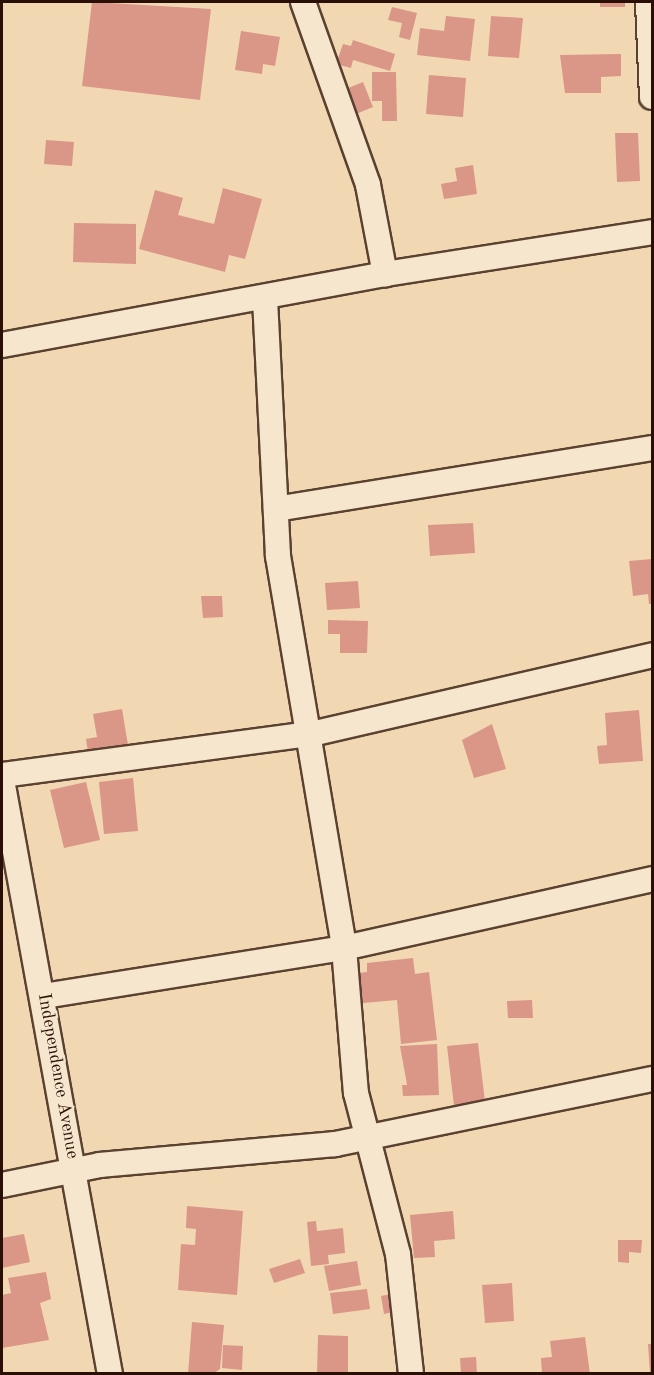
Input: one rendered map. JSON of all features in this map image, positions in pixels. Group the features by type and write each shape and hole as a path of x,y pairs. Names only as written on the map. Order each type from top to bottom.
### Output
{"street":[{"path":"303,2 368,185 385,274"},
{"path":"648,2 652,97"},
{"path":"2,345 266,298 385,274 652,232"},
{"path":"266,298 276,509 288,620 311,734 344,948 350,1052 367,1138 398,1254 411,1374"},
{"path":"276,509 652,448"},
{"path":"2,775 311,734 652,655"},
{"name":"Independence Avenue","path":"2,780 44,996 110,1374"},
{"path":"44,996 344,948 652,879"},
{"path":"2,1185 75,1172 367,1138 652,1079"}],"building":[{"path":"92,2 211,9 200,100 82,86"},
{"path":"600,2 625,2 625,7 600,7"},
{"path":"392,7 417,13 410,40 399,37 402,23 388,20"},
{"path":"446,16 475,19 470,61 417,55 420,28 444,31"},
{"path":"491,16 523,18 519,58 488,56"},
{"path":"241,31 280,37 275,66 263,64 262,74 235,70"},
{"path":"353,40 395,54 390,71 353,60 351,68 336,64 343,44 351,46"},
{"path":"621,54 621,76 601,77 601,93 565,93 560,55"},
{"path":"372,72 396,72 397,121 382,121 382,101 372,101"},
{"path":"429,75 466,78 463,117 426,114"},
{"path":"363,82 373,107 351,116 341,91"},
{"path":"615,133 638,133 640,181 617,182"},
{"path":"46,140 74,142 72,166 44,164"},
{"path":"473,165 477,194 444,199 441,184 457,181 455,168"},
{"path":"223,188 262,199 245,259 229,255 225,272 139,249 155,190 183,198 178,215 214,224"},
{"path":"74,223 136,224 136,264 73,262"},
{"path":"473,523 475,553 430,556 428,525"},
{"path":"652,559 652,604 649,604 648,594 633,596 629,561"},
{"path":"358,581 360,608 327,610 325,583"},
{"path":"201,596 222,596 223,617 203,618"},
{"path":"328,620 368,621 367,653 340,653 340,634 328,634"},
{"path":"122,709 128,745 88,752 86,739 97,737 93,714"},
{"path":"639,710 643,761 599,764 597,746 607,745 605,713"},
{"path":"492,724 506,769 474,778 462,740"},
{"path":"133,778 138,831 104,834 99,782"},
{"path":"86,782 100,840 64,848 50,790"},
{"path":"413,958 415,974 429,972 437,1040 401,1044 397,1000 363,1003 359,973 367,972 367,963"},
{"path":"532,1000 533,1018 508,1018 507,1001"},
{"path":"478,1043 485,1102 454,1106 447,1046"},
{"path":"437,1044 439,1095 403,1096 402,1085 407,1085 400,1046"},
{"path":"187,1206 243,1211 237,1295 178,1290 181,1244 195,1245 196,1229 186,1228"},
{"path":"453,1211 455,1239 434,1241 435,1257 414,1258 410,1215"},
{"path":"316,1221 317,1231 343,1228 345,1253 328,1255 329,1264 311,1266 307,1222"},
{"path":"24,1234 30,1262 2,1268 2,1238"},
{"path":"618,1240 642,1240 641,1253 629,1252 629,1263 618,1262"},
{"path":"300,1259 305,1273 274,1283 269,1269"},
{"path":"357,1261 361,1285 329,1291 324,1266"},
{"path":"46,1272 51,1299 40,1303 49,1340 2,1348 2,1295 11,1293 8,1278"},
{"path":"512,1283 514,1321 485,1323 482,1285"},
{"path":"367,1289 370,1309 333,1314 330,1293"},
{"path":"391,1294 394,1312 384,1314 381,1296"},
{"path":"192,1322 224,1325 220,1369 213,1374 188,1374"},
{"path":"318,1335 348,1336 348,1374 317,1374"},
{"path":"585,1337 590,1374 542,1374 541,1358 552,1357 550,1341"},
{"path":"648,1344 652,1344 652,1374 650,1374"},
{"path":"223,1345 243,1346 242,1370 222,1368"},
{"path":"476,1357 477,1374 461,1374 460,1358"}]}
